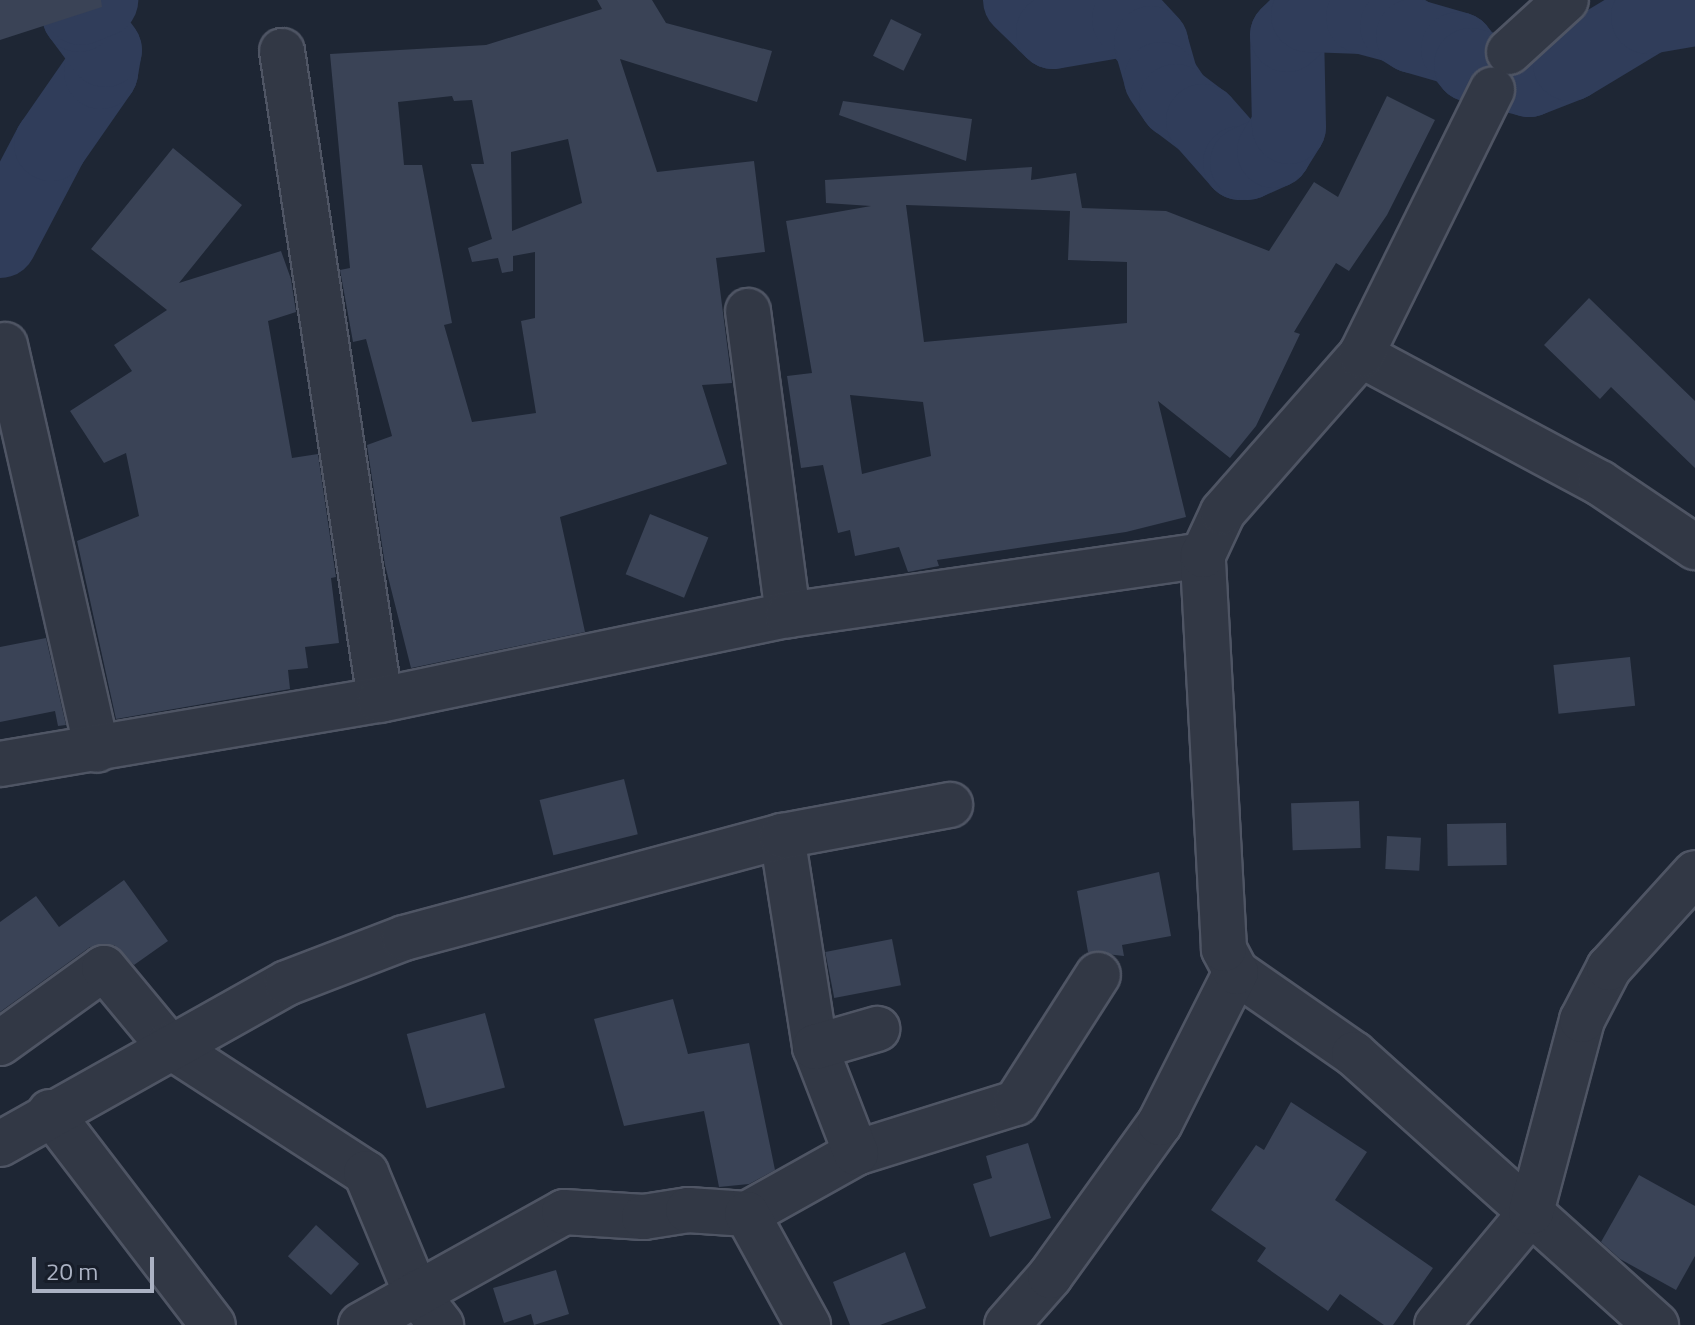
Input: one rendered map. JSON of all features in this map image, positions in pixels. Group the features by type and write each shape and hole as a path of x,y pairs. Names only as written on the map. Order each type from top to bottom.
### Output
{"street":[{"path":"1566,0 1500,71 1361,355 1223,512 1203,555 1224,949 1236,972 1354,1054 1656,1325"},
{"path":"282,51 380,700"},
{"path":"748,311 788,615"},
{"path":"5,345 97,750"},
{"path":"1361,355 1600,483 1695,547"},
{"path":"0,764 380,700 788,615 1203,555"},
{"path":"0,1144 168,1045 287,983 404,938 782,836 950,805"},
{"path":"782,836 815,1047 856,1153"},
{"path":"1437,1325 1531,1212 1582,1020 1609,968 1695,873"},
{"path":"0,1043 104,968 168,1045 366,1173 428,1309"},
{"path":"1007,1325 1050,1276 1160,1123 1236,972"},
{"path":"361,1325 428,1309 564,1212 747,1214 856,1153 1016,1103 1098,975"},
{"path":"815,1047 877,1029"},
{"path":"50,1112 213,1325"},
{"path":"747,1214 808,1325"}],"building":[{"path":"0,0 101,0 102,7 0,40"},
{"path":"597,0 652,0 666,23 772,51 757,102 620,59 657,172 754,161 765,252 716,258 732,383 702,385 727,464 560,517 585,632 411,668 385,565 367,445 392,436 366,339 353,342 340,270 350,268 330,54 486,45 602,9","holes":["452,96 454,101 472,100 484,164 471,164 492,239 468,248 472,262 498,258 502,273 513,271 513,256 535,252 535,318 521,321 536,413 472,422 444,325 452,323 422,165 404,165 398,102","568,139 582,203 512,231 511,152"]},
{"path":"891,19 922,34 904,71 873,56"},
{"path":"1387,96 1435,120 1387,215 1349,271 1336,263 1294,332 1300,334 1256,426 1230,458 1158,401 1186,517 1126,532 937,560 939,566 908,572 899,547 855,556 850,530 838,533 823,465 801,468 787,376 812,373 786,221 871,206 826,203 825,180 1032,167 1031,180 1076,173 1082,208 1166,211 1269,251 1314,182 1338,197","holes":["906,205 1070,211 1068,260 1127,262 1127,323 924,342","850,395 923,402 931,456 862,474"]},
{"path":"843,101 972,119 966,161 839,115"},
{"path":"173,148 242,205 179,283 281,251 291,279 296,312 268,321 292,458 318,454 336,577 331,578 339,643 305,647 308,668 288,670 290,689 116,719 77,541 139,516 126,453 104,463 70,411 132,371 114,345 167,310 91,249"},
{"path":"1589,298 1695,401 1695,468 1611,387 1600,399 1544,345"},
{"path":"650,514 708,538 684,598 626,574"},
{"path":"46,638 66,725 58,726 55,711 0,722 0,647"},
{"path":"1630,657 1635,706 1559,714 1553,665"},
{"path":"624,779 638,834 553,855 540,800"},
{"path":"1359,801 1361,848 1293,850 1291,803"},
{"path":"1506,823 1507,865 1448,866 1447,824"},
{"path":"1387,836 1421,838 1419,871 1385,869"},
{"path":"1159,872 1171,936 1122,945 1124,956 1088,952 1077,891"},
{"path":"124,880 168,941 134,965 114,945 90,947 0,1012 0,922 36,896 59,927"},
{"path":"892,939 901,985 834,998 825,952"},
{"path":"673,999 688,1054 749,1043 775,1170 749,1184 719,1187 704,1111 624,1126 594,1019"},
{"path":"485,1013 505,1087 427,1108 407,1034"},
{"path":"1291,1102 1367,1152 1335,1200 1433,1268 1393,1325 1384,1325 1340,1294 1328,1311 1257,1261 1266,1248 1211,1210 1256,1145 1264,1150"},
{"path":"1028,1143 1051,1218 990,1237 973,1184 992,1178 986,1156"},
{"path":"1639,1175 1695,1206 1695,1256 1676,1290 1620,1259 1601,1242"},
{"path":"316,1225 359,1264 331,1295 288,1256"},
{"path":"905,1252 926,1308 880,1325 850,1325 833,1282"},
{"path":"556,1270 569,1314 534,1325 531,1314 504,1323 493,1288"}],"waterway":[{"path":"0,241 51,144 101,72 105,50 79,15 81,8 101,0"},
{"path":"1020,0 1053,32 1129,19 1151,43 1161,79 1176,101 1203,121 1240,163 1274,151 1289,127 1287,35 1308,15 1363,17 1397,26 1413,36 1458,49 1471,65 1529,80 1570,64 1648,17 1695,9"}]}
